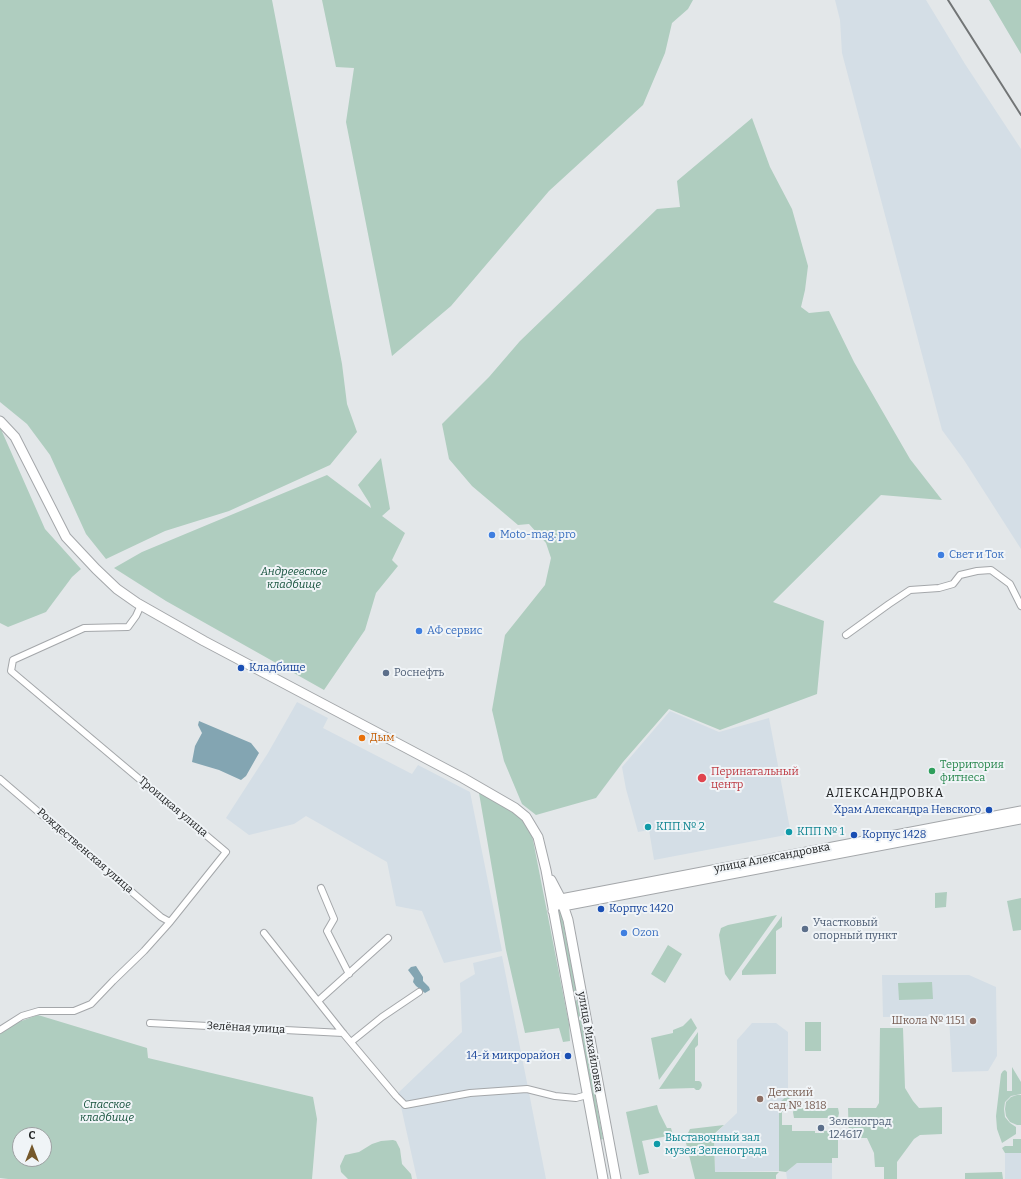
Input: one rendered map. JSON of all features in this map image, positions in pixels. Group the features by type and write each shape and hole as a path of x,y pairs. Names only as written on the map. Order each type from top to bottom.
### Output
{"main road":[{"path":"0,421 15,437 66,537 117,589 141,605 216,648 463,778 515,808 526,817 538,836 546,870 557,904"},
{"name":"улица Александровка","path":"557,904 1021,811"},
{"name":"улица Александровка","path":"580,899 1021,819"},
{"path":"546,870 554,886 557,904"},
{"path":"554,886 561,892 580,899 569,913 568,920"},
{"name":"улица Михайловка","path":"557,904 568,920 616,1179"},
{"name":"улица Михайловка","path":"557,904 587,1095 603,1179"}],"street":[{"path":"846,635 910,590 939,588 953,584 960,575 977,571 991,570 1010,584 1021,606"},
{"name":"Троицкая улица","path":"0,1030 22,1016 39,1011 74,1011 91,1004 113,980 144,951 170,922 226,852 11,671 13,660 84,628 128,627 136,616 141,605"},
{"name":"Рождественская улица","path":"0,779 161,917 170,922"},
{"path":"321,888 334,919 327,931 349,974"},
{"path":"264,933 351,1042 405,1105 470,1093 527,1089 556,1096 576,1098 587,1095"},
{"path":"318,1001 388,938"},
{"path":"351,1042 382,1017 419,992"},
{"name":"Зелёная улица","path":"150,1023 343,1032"},
{"path":"597,1146 604,1142 609,1144"}],"shaded area":[{"path":"835,0 926,0 965,64 1021,149 1021,549 964,460 942,430 842,53 840,20"},
{"path":"297,702 328,718 323,728 412,774 418,765 470,792 502,951 444,963 422,911 396,906 387,862 306,816 294,824 249,835 226,818 268,753"},
{"name":"Перинатальный центр","path":"670,711 719,732 769,718 791,834 654,860 649,830 638,832 626,789 622,767"},
{"path":"502,956 546,1179 417,1179 398,1093 462,1032 460,983 475,974 473,963"},
{"name":"Школа № 1151","path":"882,975 969,975 996,987 997,1056 988,1071 952,1072 949,1016 883,1017"},
{"name":"Детский сад № 1818","path":"752,1023 776,1023 788,1032 788,1095 779,1104 779,1171 715,1172 715,1134 737,1113 737,1040"},
{"path":"1005,1153 1021,1153 1021,1179 1005,1179"},
{"path":"797,1163 832,1163 832,1179 787,1179 786,1172"}],"green space":[{"path":"0,0 272,0 342,364 347,404 357,432 330,465 229,511 165,531 106,559 86,534 50,455 27,424 0,402"},
{"path":"322,0 693,0 688,9 672,23 665,53 643,105 549,191 451,306 392,356 346,122 354,68 336,67"},
{"path":"989,0 1021,0 1021,54"},
{"path":"752,118 770,167 792,209 808,266 801,307 809,313 829,311 854,362 910,459 942,500 881,495 773,602 824,621 817,694 720,730 669,709 623,762 596,798 536,815 522,804 504,761 492,710 505,635 545,585 551,558 546,543 529,524 518,525 472,486 449,459 442,424 489,377 520,341 657,209 680,207 677,181"},
{"path":"0,427 45,529 81,569 72,577 46,612 8,627 0,623"},
{"name":"Андреевское кладбище","path":"381,458 390,509 382,516 405,533 392,560 398,566 376,593 365,630 324,690 166,601 114,568 142,552 327,475 371,508 358,485"},
{"path":"479,793 486,795 517,814 524,820 532,835 569,1024 570,1041 563,1042 559,1028 525,1033 506,950"},
{"path":"947,892 946,907 935,908 935,893"},
{"path":"1021,898 1021,930 1013,931 1007,901"},
{"path":"558,911 561,912 577,994 573,995"},
{"path":"777,915 730,981 725,974 719,935 721,928 728,925"},
{"path":"782,916 782,927 776,931 776,974 742,975 742,971"},
{"path":"668,945 682,954 665,983 651,974"},
{"path":"932,982 933,999 899,1000 898,983"},
{"path":"578,1000 603,1139 600,1140 574,1001"},
{"name":"Спасское кладбище","path":"38,1015 147,1048 148,1058 313,1097 317,1119 312,1179 0,1178 0,1032 10,1025"},
{"path":"691,1018 697,1028 659,1080 651,1038 673,1033 673,1030 683,1026"},
{"path":"805,1022 821,1022 821,1051 805,1051"},
{"path":"880,1028 903,1028 905,1088 913,1101 919,1108 942,1107 942,1134 920,1135 914,1139 897,1162 897,1179 884,1179 884,1167 875,1167 874,1153 867,1138 849,1138 848,1108 876,1108 879,1103"},
{"path":"698,1032 698,1045 695,1048 695,1081 701,1082 701,1088 699,1090 694,1088 659,1089"},
{"path":"1012,1067 1021,1082 1021,1094 1011,1096 1005,1102 1004,1109 1005,1117 1016,1127 1016,1134 1002,1143 997,1129 996,1116 1001,1074 1005,1070 1007,1072 1007,1091 1012,1091"},
{"path":"788,1095 791,1102 782,1112 782,1125 792,1125 792,1131 815,1131 815,1133 824,1133 824,1131 838,1130 838,1158 832,1158 832,1163 797,1163 786,1172 779,1171 779,1103"},
{"path":"1021,1095 1021,1125 1010,1122 1006,1116 1005,1109 1006,1102 1011,1097"},
{"path":"657,1105 667,1128 671,1128 673,1135 642,1141 649,1173 639,1175 626,1112"},
{"path":"795,1108 838,1108 839,1113 838,1118 794,1118 793,1112"},
{"path":"724,1125 714,1134 715,1172 779,1172 776,1175 776,1179 695,1179 685,1139 690,1129"},
{"path":"1013,1139 1021,1139 1021,1153 1005,1153 1002,1148 1005,1146 1013,1146"},
{"path":"381,1141 396,1141 400,1149 402,1164 411,1174 412,1179 348,1179 341,1172 340,1166 345,1155 359,1152 372,1144"},
{"path":"1002,1172 1003,1179 965,1179 965,1173"}],"water":[{"path":"199,721 251,743 259,753 246,776 241,780 219,770 192,762 195,746 202,733 198,725"},
{"path":"416,966 423,977 423,981 430,990 425,993 413,982 414,978 408,970 411,967"}],"railway":[{"path":"948,0 1021,115"}],"place":[{"name":"Moto-mag. pro","path":"492,535"},
{"name":"Свет и Ток","path":"941,555"},
{"name":"АФ сервис","path":"419,631"},
{"name":"Кладбище","path":"241,668"},
{"name":"Роснефть","path":"386,673"},
{"name":"Дым","path":"362,738"},
{"name":"Территория фитнеса","path":"932,771"},
{"name":"Перинатальный центр","path":"702,778"},
{"name":"Храм Александра Невского","path":"989,810"},
{"name":"КПП № 2","path":"648,827"},
{"name":"КПП № 1","path":"789,832"},
{"name":"Корпус 1428","path":"854,835"},
{"name":"Корпус 1420","path":"601,909"},
{"name":"Участковый опорный пункт","path":"805,929"},
{"name":"Ozon","path":"624,933"},
{"name":"Школа № 1151","path":"973,1021"},
{"name":"14-й микрорайон","path":"568,1056"},
{"name":"Детский сад № 1818","path":"760,1099"},
{"name":"Зеленоград 124617","path":"821,1128"},
{"name":"Выставочный зал музея Зеленограда","path":"657,1144"}],"district":[{"name":"АЛЕКСАНДРОВКА","path":"885,794"}]}
